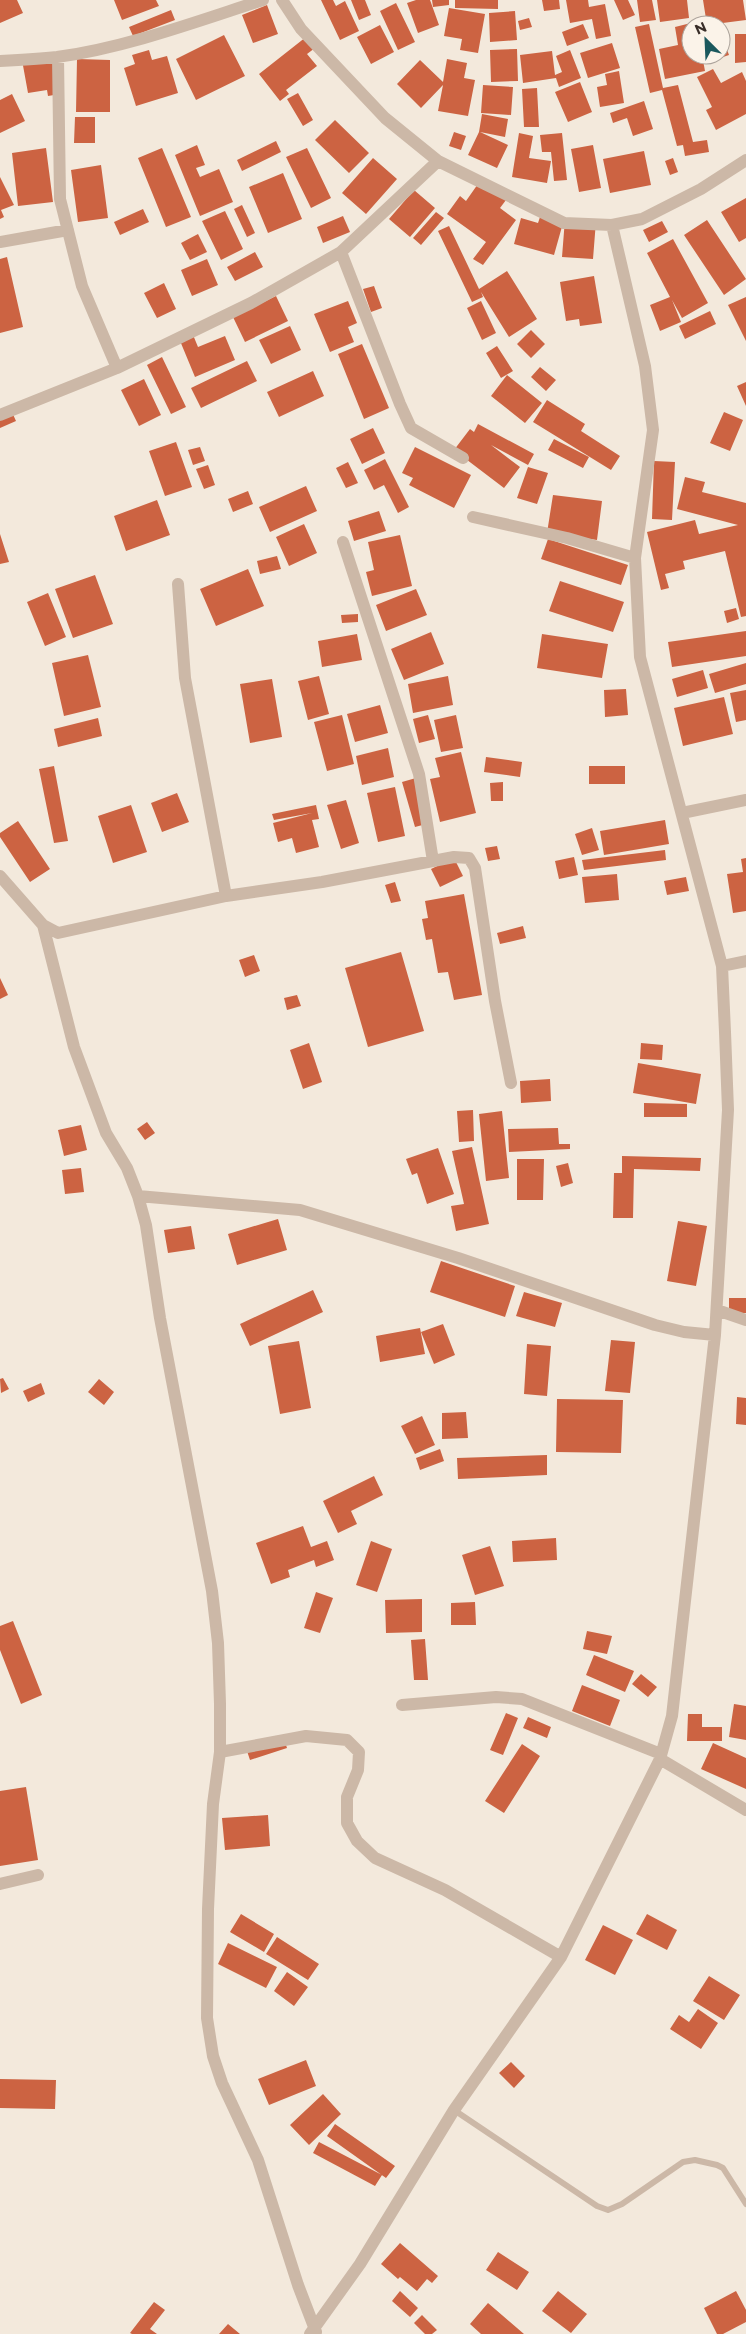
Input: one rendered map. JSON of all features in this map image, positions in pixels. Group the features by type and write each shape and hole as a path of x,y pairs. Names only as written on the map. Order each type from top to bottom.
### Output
{"street":[{"path":"0,61 58,57 128,41 263,0"},
{"path":"282,0 301,29 384,118 438,161 564,223 612,225 642,219 701,189 746,160"},
{"path":"58,57 60,199 82,286 117,368"},
{"path":"0,415 117,368 251,303 341,252 438,161"},
{"path":"314,2331 360,2264 454,2110 561,1957 661,1756 672,1716 715,1335 728,1110 722,966 640,657 635,558 653,430 645,366 612,225"},
{"path":"0,242 68,230"},
{"path":"341,252 411,428 463,458"},
{"path":"473,516 567,538 635,558"},
{"path":"343,542 418,774 433,861"},
{"path":"178,584 185,678 226,896"},
{"path":"682,814 746,800"},
{"path":"0,876 43,925 58,932 72,931 226,896 322,882 454,857 468,858 475,868 495,1001 511,1083"},
{"path":"43,925 74,1047 106,1132 127,1168 138,1196 146,1225 160,1318 212,1591 218,1643 220,1752 213,1804 208,1909 207,2018 213,2056 222,2083 258,2160 314,2331"},
{"path":"722,966 746,961"},
{"path":"138,1196 300,1210 458,1258 655,1325 684,1332 715,1335"},
{"path":"717,1310 746,1320"},
{"path":"402,1705 496,1697 522,1699 661,1756 746,1810"},
{"path":"220,1752 306,1736 347,1740 359,1752 358,1770 347,1798 347,1823 357,1841 375,1858 445,1890 561,1957"},
{"path":"0,1884 38,1875"}],"lane":[{"path":"454,2110 597,2206 608,2210 622,2204 683,2162 695,2160 718,2165 723,2168 746,2204"}],"building":[{"path":"0,0 17,0 23,13 0,23"},
{"path":"114,0 156,0 159,6 122,20"},
{"path":"321,0 333,0 336,6 345,1 359,31 340,40"},
{"path":"351,0 365,0 371,15 359,20"},
{"path":"416,0 430,0 439,25 418,33 407,3"},
{"path":"432,0 449,0 449,5 433,7"},
{"path":"455,0 498,0 498,9 455,8"},
{"path":"542,0 559,0 560,9 544,11"},
{"path":"566,0 588,0 589,7 605,4 611,36 596,39 592,19 570,23"},
{"path":"614,0 628,0 635,15 623,20"},
{"path":"637,0 652,0 656,20 640,22"},
{"path":"657,0 687,0 689,15 681,15 681,19 660,22"},
{"path":"703,0 743,0 746,20 731,22 731,15 705,15"},
{"path":"396,3 415,42 398,50 380,11"},
{"path":"267,5 278,34 253,43 242,15"},
{"path":"449,8 485,14 478,53 460,50 462,39 444,36"},
{"path":"171,10 175,20 133,36 129,27"},
{"path":"515,11 517,40 490,42 489,13"},
{"path":"529,18 532,27 520,30 518,21"},
{"path":"583,24 589,38 567,46 562,32"},
{"path":"649,24 663,88 678,85 693,142 707,140 709,152 685,156 683,145 677,146 662,90 650,93 635,27"},
{"path":"380,25 394,52 371,64 357,37"},
{"path":"681,26 681,65 704,65 705,71 665,79 659,49 678,45 675,27"},
{"path":"735,34 746,34 746,62 735,63"},
{"path":"224,35 245,76 196,100 176,59"},
{"path":"306,37 315,48 307,54 317,66 286,90 289,94 280,101 259,74"},
{"path":"612,43 620,68 588,78 580,53"},
{"path":"517,49 518,81 491,82 490,50"},
{"path":"149,50 152,60 167,56 178,93 136,106 124,68 135,64 132,55"},
{"path":"570,50 581,78 559,87 556,78 523,83 520,55 552,51 555,75 562,72 556,56"},
{"path":"53,55 60,94 48,96 47,90 28,93 22,60"},
{"path":"77,59 110,60 110,112 76,112"},
{"path":"447,59 467,63 464,78 475,80 468,116 438,111 443,85 421,108 397,84 420,60 443,82"},
{"path":"713,69 721,83 742,72 746,81 746,114 716,130 706,110 712,107 697,77"},
{"path":"619,71 624,103 600,107 597,87 607,85 605,74"},
{"path":"580,82 592,112 568,122 555,92"},
{"path":"483,85 513,87 511,115 481,113"},
{"path":"537,88 539,127 524,127 522,89"},
{"path":"298,93 313,120 303,126 287,99"},
{"path":"12,94 25,121 0,133 0,100"},
{"path":"644,101 653,129 633,136 627,118 613,123 610,113"},
{"path":"482,114 508,119 505,137 480,132 508,145 497,168 468,155 479,132"},
{"path":"75,117 95,117 95,143 74,143"},
{"path":"335,120 369,153 349,173 315,140"},
{"path":"454,132 466,136 461,150 449,146"},
{"path":"519,133 533,136 529,158 551,161 547,183 512,177"},
{"path":"562,133 567,180 554,181 551,152 542,152 540,135"},
{"path":"276,141 281,152 242,171 237,160"},
{"path":"197,145 205,165 196,168 200,177 219,169 233,202 200,216 175,155"},
{"path":"593,145 601,188 579,192 571,149"},
{"path":"46,148 53,202 18,206 12,153"},
{"path":"162,148 191,217 166,227 138,158"},
{"path":"307,148 331,198 311,208 286,157"},
{"path":"644,151 651,185 610,193 603,159"},
{"path":"373,158 397,179 366,214 342,193"},
{"path":"673,158 678,172 670,175 665,161"},
{"path":"101,165 108,218 78,222 71,170"},
{"path":"283,173 302,219 268,233 249,187"},
{"path":"0,177 14,205 1,210 4,217 0,219"},
{"path":"480,181 506,200 500,208 516,220 483,265 473,259 486,242 447,214 460,196 466,201"},
{"path":"414,190 435,208 410,237 389,219"},
{"path":"746,198 746,238 739,242 721,212"},
{"path":"242,205 255,233 247,237 234,209"},
{"path":"143,209 149,222 120,235 114,222"},
{"path":"225,211 243,249 221,260 202,221"},
{"path":"436,212 444,218 421,245 413,238"},
{"path":"343,216 350,232 323,243 317,227"},
{"path":"540,217 563,223 554,255 514,244 521,218 538,223"},
{"path":"565,219 596,221 593,259 562,257"},
{"path":"707,220 746,279 724,295 684,235"},
{"path":"662,221 668,232 649,242 643,230"},
{"path":"449,226 479,289 507,271 537,319 509,337 481,292 483,297 472,302 438,231"},
{"path":"198,234 207,252 190,260 181,243"},
{"path":"673,239 708,303 682,318 672,300 681,322 660,331 650,305 670,297 647,253"},
{"path":"255,252 263,267 235,281 227,267"},
{"path":"7,257 23,327 0,333 0,259"},
{"path":"207,259 218,285 192,296 181,270"},
{"path":"594,276 602,323 580,326 579,319 566,321 560,282"},
{"path":"164,283 176,309 157,318 144,293"},
{"path":"374,286 382,308 371,312 363,289"},
{"path":"276,296 288,321 245,342 233,317"},
{"path":"746,297 746,341 728,305"},
{"path":"348,301 357,323 348,327 354,342 330,352 314,314"},
{"path":"481,301 496,333 482,340 467,308"},
{"path":"710,311 716,324 685,339 679,326"},
{"path":"290,326 301,350 271,364 259,340"},
{"path":"191,330 198,347 225,336 235,360 195,377 178,336"},
{"path":"531,330 545,344 531,358 517,344"},
{"path":"362,344 389,408 364,419 338,354"},
{"path":"497,346 513,371 501,378 486,353"},
{"path":"162,357 186,407 171,414 147,365"},
{"path":"247,361 257,381 201,408 191,388"},
{"path":"540,367 556,380 546,391 531,377"},
{"path":"313,371 324,396 279,417 267,392"},
{"path":"507,375 542,403 525,423 491,396"},
{"path":"144,379 161,415 139,426 121,390"},
{"path":"746,382 746,406 737,386"},
{"path":"547,400 585,424 581,431 620,456 611,470 533,422"},
{"path":"11,410 16,421 0,428 0,415"},
{"path":"724,412 743,420 730,451 710,443"},
{"path":"478,424 534,454 528,465 491,445 520,467 504,488 454,450 470,429 474,432"},
{"path":"373,428 385,453 362,464 350,439"},
{"path":"554,439 589,457 583,468 548,450"},
{"path":"176,442 192,487 165,496 149,451"},
{"path":"200,447 205,461 193,465 188,450"},
{"path":"415,447 471,475 454,508 409,485 413,478 402,473"},
{"path":"385,459 409,507 398,513 384,485 374,490 364,470"},
{"path":"654,461 675,462 672,520 652,519"},
{"path":"348,462 358,483 346,488 336,468"},
{"path":"208,465 215,485 204,489 196,469"},
{"path":"528,467 548,473 537,504 517,498"},
{"path":"685,477 705,482 702,492 746,503 746,616 741,617 725,551 683,561 685,569 665,574 669,588 661,590 647,532 695,520 699,534 738,525 677,509"},
{"path":"306,486 317,511 270,532 259,507"},
{"path":"248,491 253,504 233,512 228,499"},
{"path":"553,495 602,501 597,540 547,533"},
{"path":"157,500 170,535 126,551 114,516"},
{"path":"379,511 386,531 354,541 348,521"},
{"path":"304,524 317,553 289,566 276,537"},
{"path":"0,534 9,562 0,564"},
{"path":"400,535 412,586 372,596 366,572 374,570 368,542"},
{"path":"548,539 628,565 621,585 541,559"},
{"path":"277,556 281,569 260,574 257,561"},
{"path":"248,569 264,606 216,626 200,589"},
{"path":"95,575 113,624 73,638 55,589"},
{"path":"560,581 624,602 613,632 549,611"},
{"path":"416,589 427,615 386,631 376,605"},
{"path":"48,593 66,637 45,646 27,602"},
{"path":"736,608 739,619 727,623 724,611"},
{"path":"358,614 358,622 342,623 341,615"},
{"path":"746,631 746,656 672,667 668,642"},
{"path":"431,632 444,664 404,680 391,649"},
{"path":"357,634 362,660 322,667 318,641"},
{"path":"542,634 608,644 602,678 537,668"},
{"path":"88,655 101,707 64,716 52,663"},
{"path":"746,663 746,684 715,693 709,674"},
{"path":"703,670 708,688 677,697 672,679"},
{"path":"319,676 329,714 308,720 298,681"},
{"path":"448,676 453,705 413,713 408,684"},
{"path":"272,679 282,737 250,743 240,684"},
{"path":"626,689 628,715 605,717 604,690"},
{"path":"746,690 746,720 736,722 730,693"},
{"path":"724,697 733,734 683,746 674,708"},
{"path":"380,705 388,733 355,742 347,714"},
{"path":"342,715 354,764 327,771 314,722"},
{"path":"428,715 435,739 419,743 413,719"},
{"path":"456,715 463,748 441,752 434,720"},
{"path":"98,718 102,736 58,747 54,729"},
{"path":"388,748 394,777 362,785 356,756"},
{"path":"461,752 476,813 440,822 430,779 440,777 435,758"},
{"path":"486,757 522,762 520,777 484,772"},
{"path":"54,766 68,841 54,843 39,769"},
{"path":"589,766 625,766 625,784 589,784"},
{"path":"416,778 430,823 415,827 402,782"},
{"path":"503,782 503,801 491,801 490,783"},
{"path":"395,787 405,836 378,842 367,793"},
{"path":"177,793 189,822 162,832 151,803"},
{"path":"346,800 359,843 341,849 327,805"},
{"path":"131,805 147,852 113,863 98,816"},
{"path":"316,805 319,819 312,820 319,847 296,853 292,838 278,842 273,823 312,813 274,820 272,814"},
{"path":"665,820 669,844 604,855 600,831"},
{"path":"18,821 50,869 30,882 0,837 0,833"},
{"path":"592,828 599,850 582,855 575,834"},
{"path":"497,846 500,859 488,861 485,848"},
{"path":"665,850 666,860 584,870 582,860"},
{"path":"574,857 578,875 559,879 555,861"},
{"path":"454,858 463,876 440,887 431,869"},
{"path":"746,858 746,911 733,913 727,874 743,872 741,859"},
{"path":"617,874 619,900 585,903 582,877"},
{"path":"686,877 689,891 667,895 664,881"},
{"path":"395,882 401,901 391,903 385,885"},
{"path":"464,894 482,995 454,1000 448,972 438,973 432,939 426,940 422,919 428,918 425,901"},
{"path":"523,926 526,938 500,944 497,933"},
{"path":"401,952 424,1031 368,1047 345,968"},
{"path":"254,955 260,971 245,977 239,960"},
{"path":"0,978 8,995 0,999"},
{"path":"297,995 301,1006 287,1010 284,998"},
{"path":"309,1043 322,1082 303,1089 290,1050"},
{"path":"641,1043 663,1045 662,1060 640,1059"},
{"path":"638,1063 701,1074 696,1104 633,1093"},
{"path":"550,1079 551,1101 521,1103 520,1081"},
{"path":"644,1103 687,1104 687,1117 644,1117"},
{"path":"473,1110 474,1141 459,1142 457,1111"},
{"path":"502,1111 509,1178 486,1181 479,1114"},
{"path":"147,1122 155,1133 145,1140 137,1129"},
{"path":"81,1125 87,1150 64,1156 58,1130"},
{"path":"558,1128 559,1144 570,1144 570,1149 509,1152 508,1129"},
{"path":"472,1147 489,1224 456,1231 451,1206 464,1204 452,1151"},
{"path":"438,1148 454,1194 427,1204 417,1173 412,1175 406,1159"},
{"path":"622,1156 701,1158 700,1171 634,1169 633,1218 613,1218 614,1173 622,1173"},
{"path":"517,1159 544,1159 543,1200 517,1200"},
{"path":"568,1163 573,1183 561,1187 556,1166"},
{"path":"81,1168 84,1192 65,1194 62,1170"},
{"path":"278,1219 287,1250 237,1265 228,1234"},
{"path":"678,1221 707,1226 696,1286 667,1281"},
{"path":"191,1226 195,1249 168,1253 164,1230"},
{"path":"441,1261 515,1286 505,1317 430,1292"},
{"path":"313,1290 323,1312 250,1346 240,1324"},
{"path":"524,1292 562,1303 555,1327 516,1316"},
{"path":"729,1298 746,1298 746,1313 729,1313"},
{"path":"443,1324 455,1355 434,1364 421,1332"},
{"path":"420,1328 425,1354 380,1362 376,1336"},
{"path":"611,1340 635,1342 630,1393 605,1391"},
{"path":"299,1341 311,1408 280,1414 268,1346"},
{"path":"527,1344 551,1346 547,1396 524,1394"},
{"path":"3,1378 9,1389 1,1393 0,1379"},
{"path":"99,1379 114,1392 104,1405 88,1392"},
{"path":"41,1383 45,1394 28,1402 23,1391"},
{"path":"737,1397 746,1398 746,1425 736,1424"},
{"path":"557,1399 623,1400 621,1453 556,1452"},
{"path":"466,1412 468,1438 442,1439 442,1413"},
{"path":"422,1416 435,1445 415,1454 401,1426"},
{"path":"440,1449 444,1461 420,1470 416,1458"},
{"path":"547,1455 547,1475 458,1479 457,1458"},
{"path":"374,1476 383,1495 351,1511 357,1524 338,1533 323,1501"},
{"path":"303,1526 311,1547 327,1541 334,1560 316,1567 314,1560 288,1570 290,1577 271,1584 256,1543"},
{"path":"556,1538 557,1560 513,1562 512,1541"},
{"path":"371,1541 392,1549 377,1592 356,1585"},
{"path":"490,1546 504,1586 475,1595 462,1555"},
{"path":"316,1592 333,1598 320,1633 304,1628"},
{"path":"422,1599 422,1632 386,1633 385,1600"},
{"path":"475,1602 476,1625 451,1625 451,1603"},
{"path":"13,1621 42,1695 21,1704 0,1650 0,1626"},
{"path":"587,1631 612,1636 607,1654 583,1649"},
{"path":"425,1639 428,1680 414,1680 411,1640"},
{"path":"594,1655 634,1671 625,1692 586,1675"},
{"path":"641,1674 657,1687 648,1697 632,1684"},
{"path":"582,1685 620,1700 610,1726 572,1711"},
{"path":"734,1704 746,1706 746,1740 729,1737"},
{"path":"506,1713 518,1718 503,1755 490,1750"},
{"path":"688,1714 702,1714 702,1727 722,1727 722,1741 687,1741"},
{"path":"528,1717 551,1727 547,1738 523,1728"},
{"path":"283,1736 287,1748 250,1760 246,1748"},
{"path":"713,1743 746,1758 746,1789 701,1769"},
{"path":"522,1744 540,1756 504,1813 485,1801"},
{"path":"26,1787 38,1860 0,1866 0,1791"},
{"path":"268,1815 270,1846 225,1850 222,1818"},
{"path":"241,1914 274,1934 264,1952 230,1932"},
{"path":"647,1914 677,1930 667,1950 636,1934"},
{"path":"603,1925 633,1940 615,1975 585,1960"},
{"path":"277,1937 319,1964 308,1980 266,1954"},
{"path":"228,1943 277,1967 266,1988 218,1964"},
{"path":"287,1972 308,1987 294,2006 274,1991"},
{"path":"709,1976 740,1995 724,2020 693,2001"},
{"path":"698,2009 718,2023 701,2049 670,2029 679,2015 689,2022"},
{"path":"306,2060 316,2086 269,2105 258,2079"},
{"path":"511,2062 525,2076 514,2088 499,2073"},
{"path":"0,2079 56,2080 55,2109 0,2108"},
{"path":"323,2094 341,2114 309,2145 290,2125"},
{"path":"335,2124 395,2166 386,2178 327,2136"},
{"path":"319,2142 382,2175 375,2186 313,2153"},
{"path":"400,2243 438,2276 432,2283 427,2279 417,2291 400,2277 398,2279 381,2264"},
{"path":"498,2252 529,2272 517,2290 486,2270"},
{"path":"400,2291 418,2308 410,2317 392,2301"},
{"path":"558,2291 587,2314 571,2333 542,2311"},
{"path":"736,2291 746,2310 746,2322 723,2334 717,2334 704,2308"},
{"path":"154,2302 165,2310 150,2329 157,2334 130,2333"},
{"path":"488,2303 524,2334 481,2334 470,2324"},
{"path":"422,2315 437,2330 432,2334 425,2334 414,2323"},
{"path":"228,2324 240,2334 219,2334"}]}
